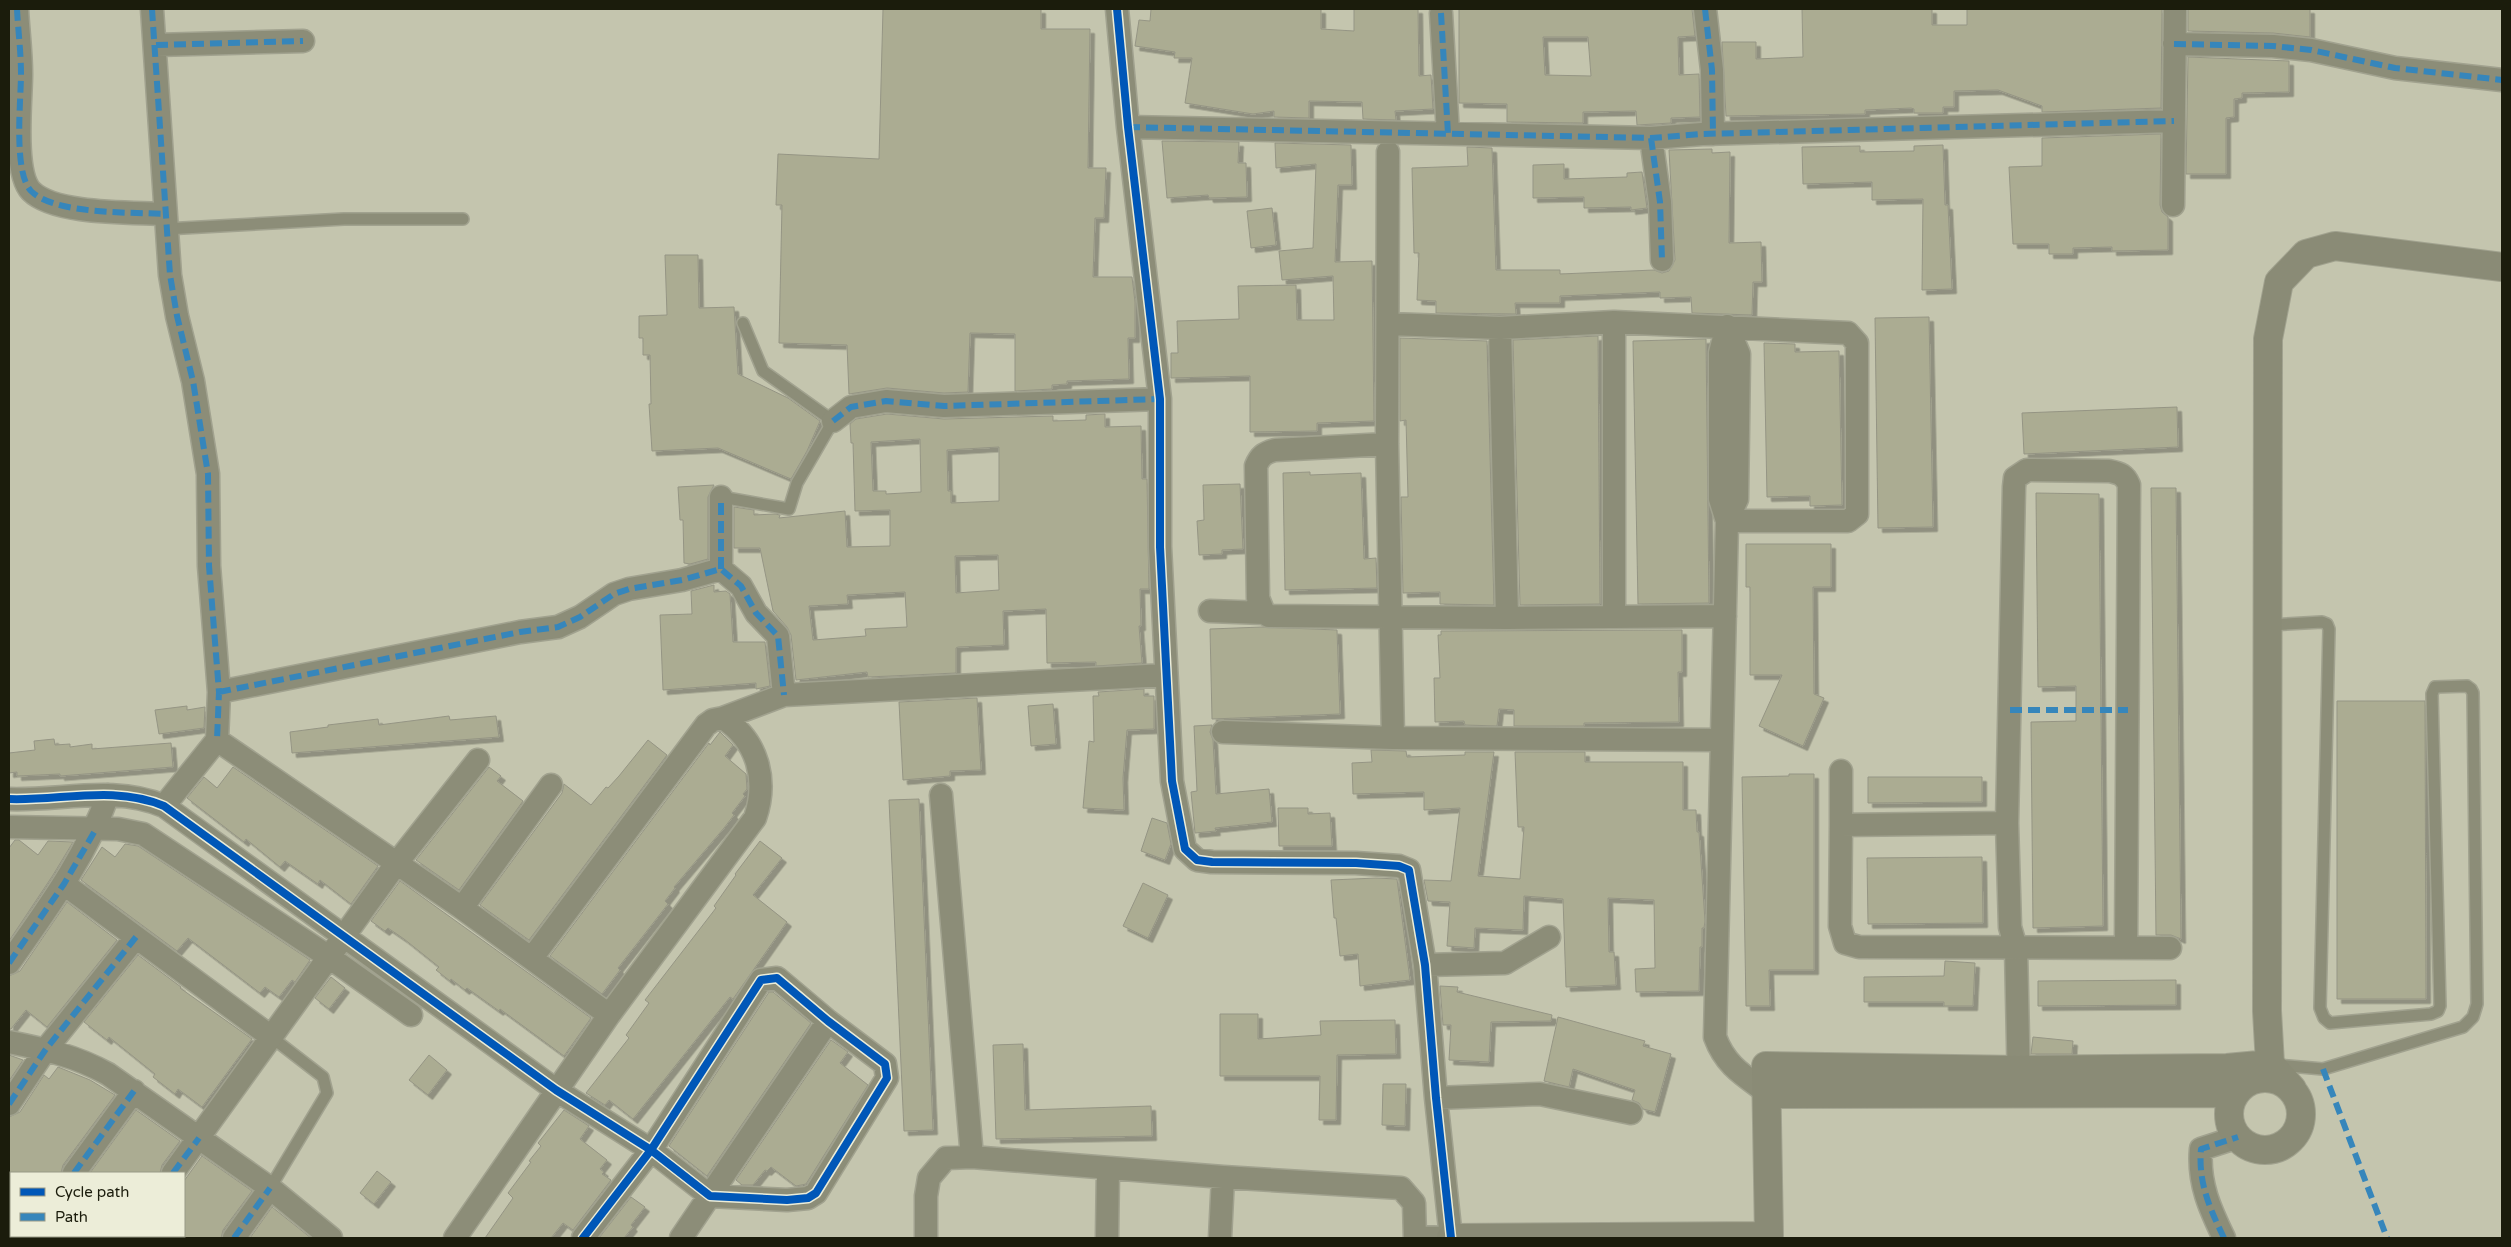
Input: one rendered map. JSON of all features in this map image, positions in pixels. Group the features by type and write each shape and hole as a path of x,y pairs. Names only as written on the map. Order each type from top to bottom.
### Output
{"street":[{"path":"17,9 21,73 20,147 26,182 31,190 55,204 165,221"},
{"path":"152,9 156,45 165,221 170,275 177,316 193,381 208,474 209,566 218,692 217,740 164,806"},
{"path":"1117,9 1128,127 1160,399 1160,547 1166,675 1172,781 1185,849 1197,860 1212,862 1356,863 1399,866 1409,870 1425,965 1436,1098 1451,1238"},
{"path":"1705,9 1712,70 1713,134"},
{"path":"2173,205 2175,9"},
{"path":"1441,13 1448,134"},
{"path":"156,45 303,41"},
{"path":"2174,44 2273,46 2311,50 2395,68 2502,80"},
{"path":"1128,127 1651,138 1713,134 2174,121"},
{"path":"1651,138 1660,202 1662,260"},
{"path":"1388,152 1389,324 1387,444 1393,738"},
{"path":"1768,1094 2227,1068 2258,1071 2292,1089 2298,1099 2301,1110 2296,1132 2289,1141 2279,1147 2257,1149 2238,1137 2232,1126 2230,1115 2231,1103 2237,1092 2258,1071 2268,1010 2270,625 2268,339 2279,282 2306,254 2334,246 2502,267"},
{"path":"1389,324 1500,328 1614,322 1848,333 1853,336 1857,343 1857,514 1848,521 1727,521"},
{"path":"1614,322 1614,617"},
{"path":"1727,326 1740,354 1737,499 1727,521 1715,1038 1724,1057 1733,1068 1756,1071 2011,1081"},
{"path":"1500,328 1507,618"},
{"path":"833,421 851,408 886,402 944,406 1160,399"},
{"path":"1264,613 1258,598 1256,466 1259,458 1265,452 1275,450 1387,444"},
{"path":"2011,1081 2008,823 2015,478 2027,470 2120,473 2125,477 2128,485 2126,947"},
{"path":"721,498 721,569 741,586 756,613 778,636 784,695"},
{"path":"218,692 501,636 558,627 580,617 614,594 721,569"},
{"path":"1210,611 1264,613 1269,616 1391,615 1507,618 1725,616"},
{"path":"532,958 700,732 713,720 724,718 784,695 1166,675"},
{"path":"455,1238 609,1015 755,818 760,802 761,776 753,752 735,726 724,718"},
{"path":"1222,732 1393,738 1721,740"},
{"path":"217,740 462,908 609,1015"},
{"path":"174,1172 270,1036 396,864 478,760"},
{"path":"1840,771 1840,926 1845,943 1859,947 2009,941 2170,948"},
{"path":"462,908 551,785"},
{"path":"9,963 64,884 96,829 108,795"},
{"path":"10,803 108,795 140,798 164,806 345,935 556,1090 651,1150 710,1196 787,1200 808,1198 816,1193 887,1078 888,1070 885,1064 828,1021 777,978 760,980 651,1150 583,1238"},
{"path":"941,795 972,1157"},
{"path":"1841,826 2008,823"},
{"path":"9,827 131,830 155,840 329,957 411,1015"},
{"path":"64,884 270,1036"},
{"path":"9,1104 46,1049 136,937"},
{"path":"1425,965 1505,963 1550,937"},
{"path":"681,1238 828,1021"},
{"path":"9,1042 46,1049 86,1061 134,1090 270,1188 331,1238"},
{"path":"926,1238 926,1196 929,1178 946,1158 972,1157 1223,1178 1401,1188 1414,1203 1415,1238 1769,1237 1768,1094 1756,1071"},
{"path":"75,1172 134,1090"},
{"path":"1436,1098 1540,1094 1631,1113"},
{"path":"2224,1238 2206,1199 2200,1167 2201,1150 2238,1137"},
{"path":"1107,1238 1108,1168"},
{"path":"1220,1238 1223,1178"},
{"path":"234,1238 270,1188"}],"lane":[{"path":"165,221 464,219"},
{"path":"721,498 789,508 797,483 833,421 763,371 743,323"},
{"path":"2258,1071 2323,1070 2463,1027 2473,1017 2477,1004 2471,688 2466,686 2435,686 2432,694 2440,1006 2438,1011 2431,1014 2330,1023 2324,1018 2320,1008 2329,629 2327,624 2322,622 2270,625"},
{"path":"270,1036 323,1077 327,1093 270,1188"}],"building":[{"path":"883,9 1041,9 1041,29 1090,29 1088,168 1106,168 1104,218 1095,218 1093,277 1132,277 1135,302 1135,338 1128,338 1129,379 1067,381 1067,384 1052,385 1052,389 1015,391 1015,334 970,333 968,392 944,393 887,388 849,394 847,345 779,343 782,205 776,205 778,154 879,159"},
{"path":"1151,9 1321,9 1321,29 1354,31 1354,9 1418,9 1419,76 1431,75 1433,109 1395,111 1396,120 1363,119 1362,102 1309,101 1309,118 1274,117 1274,111 1253,114 1185,103 1192,58 1174,58 1175,52 1135,46 1139,20 1150,21"},
{"path":"1459,9 1692,9 1695,36 1678,37 1679,75 1699,74 1700,117 1671,118 1671,123 1637,125 1636,111 1583,112 1583,123 1507,122 1507,104 1459,103","holes":["1543,37 1588,37 1591,76 1545,75"]},
{"path":"1802,9 1932,9 1932,25 1967,25 1967,9 2162,9 2161,108 2042,112 2042,106 1998,90 1954,91 1954,107 1943,107 1943,113 1914,113 1914,109 1911,108 1865,110 1865,114 1726,116 1722,42 1756,42 1756,59 1803,57"},
{"path":"2188,9 2310,9 2310,37 2273,33 2188,31"},
{"path":"2188,57 2289,61 2289,92 2242,93 2242,98 2234,99 2234,117 2226,118 2226,174 2186,174"},
{"path":"2161,134 2160,205 2162,212 2168,217 2168,250 2112,251 2112,247 2073,248 2073,254 2049,254 2049,244 2013,244 2009,167 2042,166 2042,138"},
{"path":"1162,141 1239,142 1238,163 1246,163 1247,197 1209,198 1208,195 1167,198"},
{"path":"1275,143 1351,145 1352,185 1338,185 1335,262 1372,261 1374,421 1317,423 1317,431 1250,432 1250,376 1171,378 1171,353 1178,353 1177,321 1239,319 1238,286 1296,285 1297,320 1334,320 1333,276 1282,280 1279,251 1313,248 1316,164 1276,168"},
{"path":"1943,145 1945,205 1948,205 1952,289 1922,290 1923,199 1872,200 1872,182 1803,184 1802,147 1860,146 1860,152 1914,151 1914,146"},
{"path":"1467,147 1492,148 1496,270 1560,270 1560,274 1654,270 1662,273 1669,271 1675,260 1669,150 1712,149 1712,153 1730,152 1729,243 1761,242 1762,282 1753,282 1752,315 1692,313 1691,297 1660,298 1660,292 1560,296 1560,303 1515,303 1516,314 1436,313 1436,301 1417,300 1419,253 1414,253 1412,168 1468,166"},
{"path":"1564,164 1564,179 1627,177 1627,173 1642,172 1647,208 1631,210 1631,207 1584,208 1584,197 1533,198 1533,165"},
{"path":"1272,208 1276,245 1251,248 1247,211"},
{"path":"665,255 698,255 699,308 734,307 738,374 788,398 820,421 807,451 791,479 718,448 652,451 649,404 651,404 650,355 643,355 643,338 639,338 639,316 667,315"},
{"path":"1929,317 1933,527 1878,528 1875,318"},
{"path":"1598,336 1600,604 1520,605 1513,340"},
{"path":"1400,338 1487,341 1494,605 1440,604 1440,592 1403,593 1401,497 1408,497 1406,420 1400,421"},
{"path":"1706,339 1709,603 1638,604 1633,341"},
{"path":"1764,343 1795,344 1795,352 1839,351 1842,505 1810,506 1810,496 1767,497"},
{"path":"2177,407 2178,447 2024,454 2022,413"},
{"path":"887,414 944,419 1053,416 1053,421 1086,420 1086,415 1105,414 1105,427 1141,426 1142,479 1147,479 1149,589 1140,589 1141,626 1139,626 1142,663 1096,666 1096,662 1047,663 1046,609 1003,611 1004,645 956,648 956,673 868,677 867,672 796,680 791,635 787,627 773,611 760,548 734,548 734,507 754,510 754,515 780,515 779,518 845,511 847,547 890,546 890,510 855,511 853,443 851,443 850,424 856,419","holes":["920,439 921,492 886,494 886,491 873,491 871,442","999,447 999,501 951,503 951,491 948,491 947,450","998,555 999,590 956,593 955,556","905,592 907,627 865,629 866,636 813,640 809,606 848,604 847,595"]},
{"path":"1310,472 1310,475 1361,473 1364,559 1376,558 1377,588 1285,590 1283,473"},
{"path":"1240,484 1243,549 1222,550 1222,554 1199,555 1197,521 1204,520 1203,485"},
{"path":"714,485 708,497 708,559 690,564 684,563 683,520 680,520 678,487"},
{"path":"2151,488 2176,488 2181,939 2171,935 2156,935"},
{"path":"2036,493 2099,494 2103,926 2033,928 2031,722 2076,721 2076,686 2038,687"},
{"path":"1746,544 1831,544 1831,587 1813,587 1814,694 1824,698 1803,746 1759,726 1782,675 1750,675 1750,587 1746,587"},
{"path":"714,585 714,592 726,591 730,594 733,642 765,642 770,686 756,689 756,683 663,690 660,615 692,614 691,591"},
{"path":"1262,627 1337,630 1340,714 1212,719 1210,629"},
{"path":"1682,630 1682,672 1678,672 1679,722 1584,723 1584,726 1514,726 1514,710 1499,709 1497,726 1465,725 1464,721 1435,722 1434,678 1440,678 1438,635 1441,635 1441,631"},
{"path":"1144,689 1144,696 1154,696 1154,729 1127,730 1123,778 1124,810 1083,808 1089,741 1094,742 1093,696 1099,696 1098,692"},
{"path":"977,698 981,770 950,771 950,776 903,780 899,702"},
{"path":"2337,701 2425,701 2426,999 2337,999"},
{"path":"1053,704 1056,744 1031,746 1028,706"},
{"path":"187,706 187,710 205,707 204,728 159,734 155,710"},
{"path":"449,716 450,720 496,716 499,737 292,753 290,732 378,719 379,725"},
{"path":"1212,725 1210,732 1213,740 1216,794 1269,789 1272,822 1215,828 1216,831 1195,833 1191,792 1197,791 1194,726"},
{"path":"720,732 733,745 725,756 746,774 747,789 743,794 745,796 732,813 734,815 724,828 674,887 665,901 668,904 618,968 620,970 602,994 550,956 709,743 710,745"},
{"path":"54,739 55,745 70,744 70,747 92,744 92,749 171,743 173,767 60,776 60,774 17,776 17,772 9,773 9,753 35,750 34,741"},
{"path":"648,740 667,755 529,940 480,905 562,793 564,784 591,805 606,787 608,788 619,776"},
{"path":"1371,750 1406,751 1407,757 1465,755 1465,752 1494,752 1478,876 1520,879 1524,827 1518,827 1515,752 1585,752 1585,762 1683,762 1683,810 1696,810 1697,832 1699,832 1705,921 1704,928 1702,928 1702,947 1700,947 1699,991 1636,992 1635,969 1655,968 1654,900 1608,898 1609,952 1614,952 1616,985 1566,987 1563,899 1524,896 1523,930 1475,928 1474,948 1447,946 1450,902 1428,901 1424,880 1451,881 1460,808 1424,810 1424,792 1353,794 1352,763 1372,762"},
{"path":"233,767 378,866 351,904 320,880 318,884 285,861 280,867 246,839 244,842 187,798 204,777 217,788"},
{"path":"489,767 501,776 497,781 523,801 459,890 416,860"},
{"path":"1789,774 1814,774 1814,970 1769,970 1770,1006 1746,1006 1742,777 1789,776"},
{"path":"1868,777 1982,777 1982,802 1868,803"},
{"path":"919,799 933,1130 904,1131 889,800"},
{"path":"1278,808 1308,808 1308,814 1330,813 1332,846 1279,846"},
{"path":"1152,818 1167,823 1171,844 1165,860 1141,851"},
{"path":"15,840 19,840 38,855 48,841 73,842 9,941 9,848"},
{"path":"760,841 782,858 753,895 787,922 733,999 730,997 633,1119 609,1100 605,1105 586,1093 629,1038 626,1035 649,1003 645,1000 716,908 714,906 735,874"},
{"path":"125,844 138,846 310,960 295,982 292,980 279,997 265,987 260,993 188,938 177,951 81,880 102,847 115,857"},
{"path":"1982,857 1983,923 1868,924 1867,858"},
{"path":"1397,879 1410,980 1360,986 1358,954 1340,956 1331,880"},
{"path":"400,881 591,1018 564,1056 500,1009 499,1011 451,979 450,981 436,970 439,967 404,939 388,928 385,931 371,921"},
{"path":"1143,883 1168,895 1148,938 1123,926"},
{"path":"67,902 117,940 47,1027 26,1010 9,1029 9,976 20,971"},
{"path":"138,955 180,988 252,1039 202,1107 178,1089 175,1094 153,1077 155,1074 109,1037 107,1040 84,1022"},
{"path":"1945,961 1975,963 1973,1006 1944,1006 1944,1002 1864,1002 1864,977 1944,976"},
{"path":"331,977 345,988 329,1009 315,998"},
{"path":"2176,980 2176,1005 2038,1006 2038,981"},
{"path":"1440,986 1458,987 1457,992 1552,1015 1551,1021 1491,1022 1489,1062 1449,1060 1451,1025 1443,1025"},
{"path":"769,992 773,992 811,1023 707,1176 669,1146"},
{"path":"1220,1014 1258,1014 1258,1039 1321,1035 1320,1021 1395,1020 1396,1054 1337,1055 1336,1120 1319,1120 1320,1076 1220,1076"},
{"path":"1558,1017 1645,1041 1643,1046 1671,1054 1655,1112 1643,1109 1639,1103 1632,1100 1635,1090 1573,1069 1569,1087 1544,1081"},
{"path":"2033,1037 2073,1041 2072,1054 2031,1054"},
{"path":"831,1040 848,1052 840,1063 868,1085 806,1184 796,1186 771,1167 767,1171 765,1170 753,1185 742,1185 736,1180"},
{"path":"1023,1044 1025,1110 1151,1106 1152,1136 996,1139 993,1045"},
{"path":"9,1055 23,1060 9,1081"},
{"path":"429,1055 447,1070 428,1095 409,1080"},
{"path":"58,1067 90,1080 115,1095 63,1165 61,1172 9,1173 9,1117 20,1112 44,1075 49,1079"},
{"path":"1383,1084 1406,1084 1405,1126 1382,1125"},
{"path":"136,1110 180,1141 162,1165 160,1172 91,1172"},
{"path":"564,1110 589,1126 580,1139 607,1160 600,1169 604,1172 602,1174 611,1180 573,1230 563,1223 551,1238 485,1238 513,1198 508,1193 541,1146 538,1143"},
{"path":"202,1156 252,1191 223,1230 221,1238 184,1238 185,1180"},
{"path":"377,1171 391,1182 374,1204 360,1193"},
{"path":"631,1197 645,1207 631,1225 633,1227 624,1238 599,1238"},
{"path":"272,1207 311,1238 250,1238"}],"marked path":[{"path":"17,9 21,66 20,152 25,182 31,191 42,199 75,208 95,211 165,214"},
{"path":"152,9 170,275 177,316 193,381 208,474 209,566 219,692 217,740"},
{"path":"1705,9 1712,70 1713,134"},
{"path":"1441,13 1448,134"},
{"path":"156,45 303,41"},
{"path":"2174,44 2273,46 2311,50 2395,68 2502,80"},
{"path":"1128,127 1651,138 1702,134 2174,121"},
{"path":"1651,138 1660,202 1662,260"},
{"path":"833,421 851,407 886,401 944,406 1160,399"},
{"path":"721,497 721,569"},
{"path":"219,692 520,632 558,627 580,617 614,594 629,589 682,580 721,569 741,586 756,613 778,636 784,695"},
{"path":"2010,710 2128,710"},
{"path":"9,963 64,884 96,829"},
{"path":"9,1104 46,1049 136,937"},
{"path":"2323,1069 2387,1238"},
{"path":"75,1172 134,1091"},
{"path":"2224,1238 2214,1217 2203,1184 2201,1149 2238,1137"},
{"path":"174,1172 199,1138"},
{"path":"234,1238 270,1188"}],"cycle path":[{"path":"1117,9 1128,127 1160,399 1160,547 1172,781 1185,849 1197,860 1212,862 1356,863 1399,866 1409,870 1425,965 1436,1098 1451,1238"},
{"path":"9,799 107,795 126,796 164,806 556,1090 651,1150 710,1196 787,1200 808,1198 816,1193 887,1078 885,1064 828,1021 777,978 761,980 651,1150 583,1238"}]}
